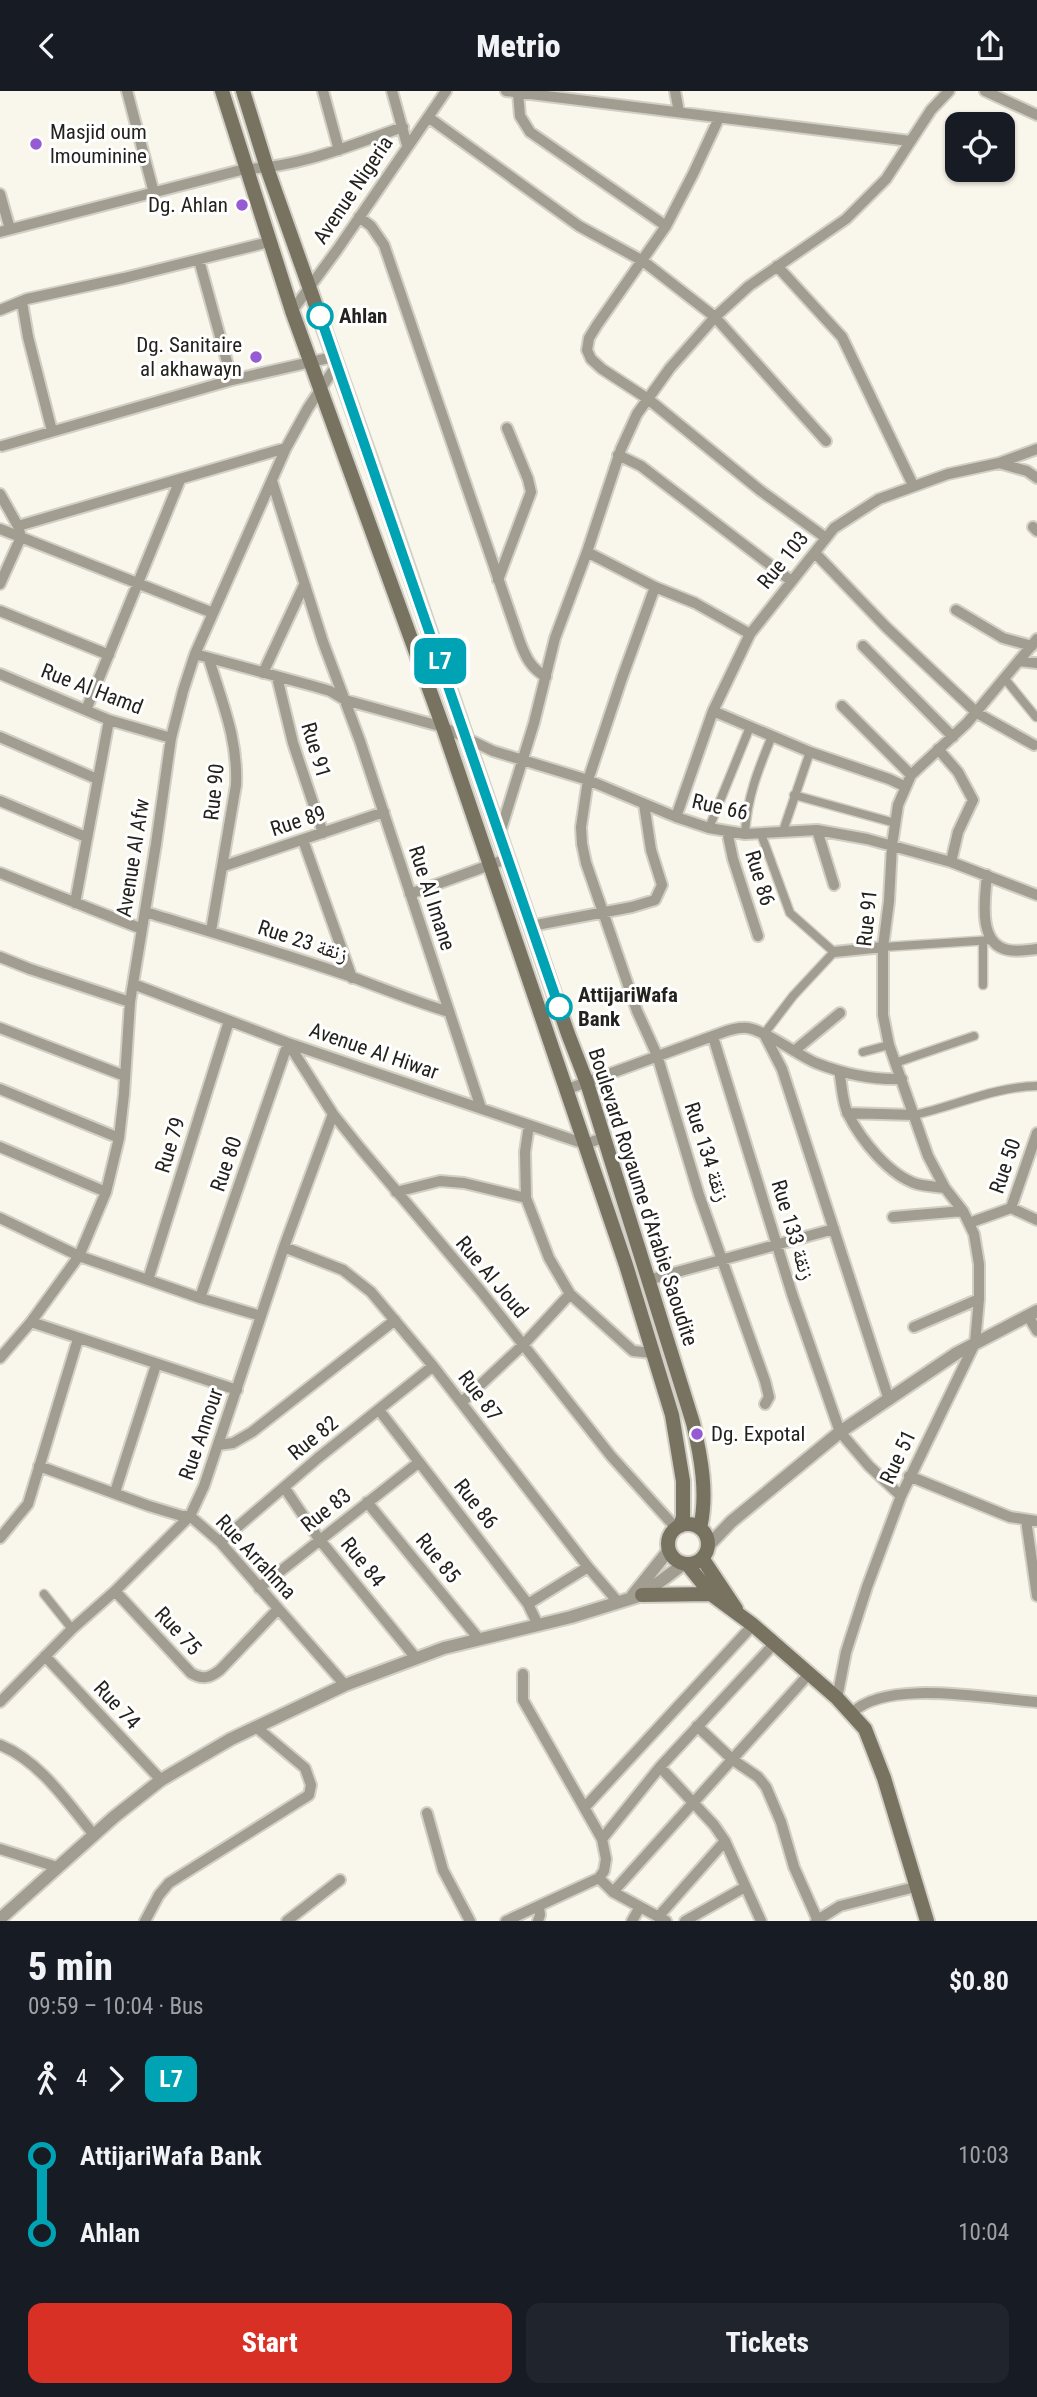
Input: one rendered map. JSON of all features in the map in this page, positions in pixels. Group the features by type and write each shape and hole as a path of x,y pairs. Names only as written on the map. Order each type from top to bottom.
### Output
{"main road":[{"name":"Boulevard Royaume d'Arabie Saoudite","path":"222,91 292,311 443,727 626,1265 672,1415 684,1500 683,1517 678,1527"},
{"name":"Boulevard Royaume d'Arabie Saoudite","path":"243,91 267,168 587,1083 693,1423 700,1455 704,1497 701,1530"},
{"path":"739,1613 704,1552 701,1530 691,1524 678,1527 669,1538 669,1550 675,1559 686,1563 711,1594 739,1613 837,1698 865,1729 884,1778 927,1921"},
{"path":"686,1563 704,1552"},
{"path":"630,1598 711,1594"}],"street":[{"path":"127,91 154,193"},
{"path":"323,91 339,150"},
{"path":"392,91 407,145"},
{"name":"Avenue Nigeria","path":"292,311 446,91"},
{"path":"506,91 549,94 910,141"},
{"path":"675,91 679,112"},
{"path":"499,833 522,761 555,638 628,431 670,369 715,317 749,286 832,229 886,180 930,110 949,91"},
{"path":"985,91 1037,115"},
{"path":"518,93 520,116 530,132 666,226"},
{"path":"428,117 579,226 643,261 715,317 826,441"},
{"path":"719,118 666,226 597,325 589,338 587,350 591,359 602,369 649,399 761,491 826,538"},
{"path":"0,194 5,231 245,169 300,162 403,127"},
{"path":"359,217 378,234 387,253 527,659 536,671 546,677"},
{"path":"0,310 27,299 269,243"},
{"path":"199,260 232,380"},
{"path":"777,266 842,337 913,485"},
{"path":"22,302 52,431"},
{"path":"2,446 232,380 311,363 334,361"},
{"name":"Avenue Al Afw","path":"0,1358 31,1322 79,1256 106,1192 119,1138 130,1002 171,738 195,655 213,613 286,448 334,361"},
{"path":"498,580 531,492 507,428"},
{"path":"19,531 286,448"},
{"name":"Rue 103","path":"676,817 713,711 750,634 790,580 826,538 843,521 879,499 913,485 999,463 1037,449"},
{"path":"618,455 641,466 790,580"},
{"path":"999,463 1027,471 1037,478"},
{"path":"86,710 180,480"},
{"name":"Rue Al Imane","path":"272,481 304,585 384,812 481,1108"},
{"path":"0,494 19,531 0,583"},
{"path":"0,529 19,531 213,613"},
{"path":"587,552 750,634"},
{"path":"815,553 886,627 976,713 1034,745"},
{"path":"263,673 304,585"},
{"name":"Rue 134 زنقة","path":"655,587 588,780 581,827 582,844 586,863 637,1011 657,1055 699,1195 724,1259 765,1381 769,1397 765,1404"},
{"path":"956,610 1003,638 1034,642"},
{"path":"0,611 109,655"},
{"name":"Rue 91","path":"974,1234 963,1211 945,1188 928,1157 889,1045 881,999 892,845 904,786 911,775 976,713 1034,642"},
{"path":"863,646 953,737"},
{"path":"195,655 330,691 345,700 443,727"},
{"name":"Rue 90","path":"209,659 236,752 236,785 211,931"},
{"path":"1019,661 1037,663"},
{"name":"Rue Al Hamd","path":"0,674 109,720 171,738"},
{"name":"Rue 91","path":"276,677 293,743 323,833"},
{"path":"1005,679 1036,716"},
{"path":"842,706 911,775"},
{"path":"713,711 810,752 904,786"},
{"path":"75,903 109,720"},
{"name":"Rue 66","path":"443,727 522,761 588,780 709,828 745,834 817,830 892,845 951,862 1037,895"},
{"path":"709,828 750,727"},
{"path":"745,834 746,808 772,736"},
{"path":"0,737 97,779"},
{"path":"938,749 958,772 972,800 958,832 951,862"},
{"path":"783,831 810,752"},
{"path":"794,795 895,823"},
{"path":"0,801 86,837"},
{"path":"531,926 649,903 660,894 663,885 651,850 644,804"},
{"name":"Rue 89","path":"224,866 384,812"},
{"path":"817,830 834,885"},
{"name":"Rue 86","path":"727,831 736,869 758,936"},
{"path":"761,834 790,913 834,952"},
{"path":"303,840 352,978"},
{"path":"410,894 509,858"},
{"path":"0,873 142,929"},
{"path":"983,985 987,941 987,875"},
{"name":"Rue 23 زنقة","path":"145,912 211,931 449,1012"},
{"path":"764,1034 793,996 834,952 987,941 1009,950 1037,949"},
{"path":"0,957 130,1002"},
{"name":"Avenue Al Hiwar","path":"134,984 288,1043 585,1145"},
{"path":"794,1051 840,1013"},
{"name":"Rue 79","path":"148,1280 229,1021"},
{"path":"0,1028 124,1076"},
{"path":"565,1090 738,1028 764,1034 839,1071 878,1079 902,1079"},
{"path":"764,1034 782,1069 890,1400"},
{"path":"895,1063 974,1036"},
{"name":"Rue 133 زنقة","path":"713,1037 796,1306 840,1432"},
{"name":"Rue Al Joud","path":"288,1043 333,1114 480,1290 611,1456 678,1527"},
{"name":"Rue 80","path":"200,1298 288,1043"},
{"path":"863,1052 889,1045"},
{"path":"839,1071 847,1113 872,1150 890,1168 919,1184 945,1188"},
{"path":"847,1113 914,1115 987,1092 1037,1086"},
{"path":"0,1089 119,1138"},
{"name":"Rue Annour","path":"0,1702 190,1516 204,1486 284,1247 333,1114"},
{"path":"529,1125 525,1152 526,1198 549,1258 570,1294 633,1351 652,1353"},
{"name":"Rue 50","path":"969,1223 1011,1208 1037,1133"},
{"path":"585,1145 603,1138"},
{"path":"0,1147 106,1192"},
{"path":"396,1192 440,1181 464,1183 526,1198"},
{"path":"1011,1208 1037,1220"},
{"path":"893,1217 963,1211"},
{"path":"0,1218 79,1256 261,1316"},
{"path":"648,1280 834,1229"},
{"name":"Rue 51","path":"837,1698 855,1626 901,1496 975,1343 979,1264 974,1234"},
{"name":"Rue 87","path":"284,1247 343,1269 371,1292 433,1366 587,1567 630,1598"},
{"path":"461,1402 523,1345 570,1294"},
{"path":"914,1327 979,1299"},
{"path":"704,1552 731,1522 840,1432 975,1343 1033,1314 1037,1331"},
{"path":"218,1445 241,1440 395,1320"},
{"path":"31,1322 237,1390"},
{"path":"0,1538 28,1504 78,1339"},
{"path":"115,1492 156,1365"},
{"name":"Rue 82","path":"220,1542 318,1458 433,1366"},
{"name":"Rue 86","path":"379,1410 528,1604 538,1625"},
{"path":"840,1432 869,1466 901,1496"},
{"name":"Rue 83","path":"260,1588 418,1463"},
{"name":"Rue Arrahma","path":"39,1466 149,1506 190,1516 220,1542 345,1685"},
{"path":"909,1476 1010,1517 1032,1520 1037,1596"},
{"name":"Rue 84","path":"284,1487 319,1539 416,1658"},
{"name":"Rue 85","path":"367,1502 479,1639"},
{"path":"701,1530 731,1522"},
{"path":"630,1598 669,1550"},
{"path":"0,1919 94,1835 161,1780 256,1727 345,1685 416,1658 630,1598 686,1563"},
{"path":"528,1604 587,1567"},
{"name":"Rue 75","path":"115,1591 191,1673 201,1678 210,1677 220,1670 278,1609"},
{"path":"44,1594 72,1629"},
{"path":"585,1807 753,1625"},
{"path":"602,1839 660,1767 774,1644"},
{"name":"Rue 74","path":"46,1657 161,1780"},
{"path":"506,1921 599,1878 604,1871 606,1859 602,1839 523,1700 523,1674"},
{"path":"613,1892 809,1674"},
{"path":"852,1713 870,1700 899,1695 945,1693 1037,1702"},
{"path":"697,1726 733,1759 758,1777 766,1787 781,1822 794,1867 817,1921 840,1906 915,1887"},
{"path":"145,1921 169,1883 309,1795 312,1784 305,1768 256,1727"},
{"path":"0,1745 35,1767 94,1835"},
{"path":"660,1767 714,1825 725,1841 761,1921"},
{"path":"427,1813 443,1870 470,1921"},
{"path":"599,1878 613,1892 662,1919 725,1841"},
{"path":"0,1849 57,1867"},
{"path":"287,1921 340,1880"},
{"path":"685,1921 745,1887"},
{"path":"538,1921 539,1907"},
{"path":"632,1921 640,1907"}],"bus line":[{"name":"L7","path":"320,316 559,1007"}],"place":[{"name":"Masjid oum lmouminine","path":"36,144"},
{"name":"Dg. Ahlan","path":"242,205"},
{"name":"Ahlan","path":"320,316"},
{"name":"Dg. Sanitaire al akhawayn","path":"256,357"},
{"name":"AttijariWafa Bank","path":"559,1007"},
{"name":"Dg. Expotal","path":"697,1434"}]}
